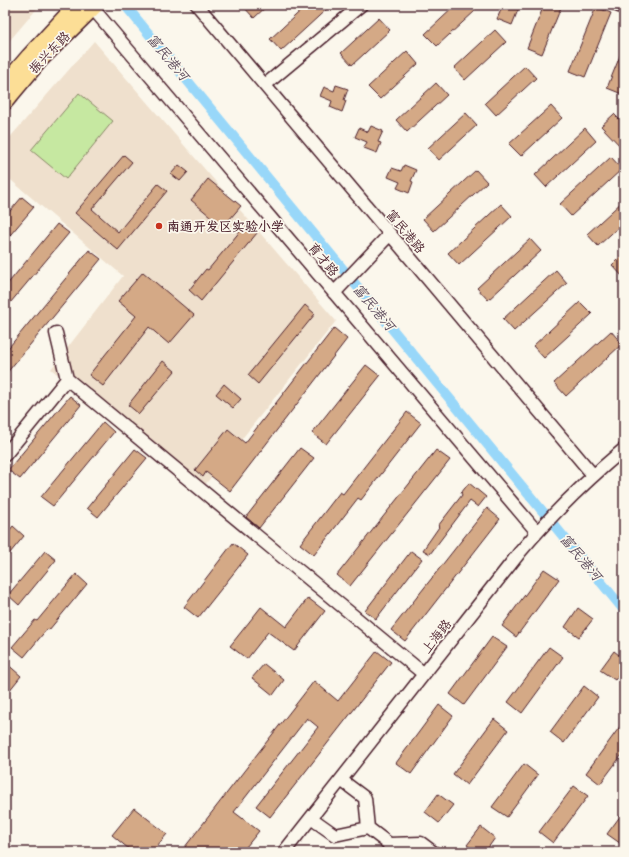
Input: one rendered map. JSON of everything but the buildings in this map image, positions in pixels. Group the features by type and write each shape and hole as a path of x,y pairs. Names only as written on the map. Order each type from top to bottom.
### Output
{"main road":[{"name":"振兴东路","path":"5,84 76,5"},
{"name":"振兴东路","path":"5,102 42,59 93,6"}],"street":[{"name":"富民港路","path":"197,5 593,475"},
{"path":"265,85 361,5"},
{"path":"617,5 624,8"},
{"name":"育才路","path":"93,6 537,531"},
{"path":"335,293 390,234"},
{"path":"56,333 67,379 424,674"},
{"path":"5,455 67,379"},
{"name":"上海路","path":"284,852 537,531 593,475 624,449"},
{"path":"341,780 365,798 368,828 390,848 421,843 433,852"},
{"path":"311,818 335,835 368,828"}],"shaded area":[{"path":"5,5 40,5 5,46"},
{"name":"南通开发区实验小学","path":"94,41 336,321 200,491 51,369 123,276 5,175 5,143"}],"green space":[{"path":"79,93 113,121 66,179 31,150"}],"waterway":[{"name":"富民港河","path":"125,5 624,610"}],"place":[{"name":"南通开发区实验小学","path":"159,226"}]}
